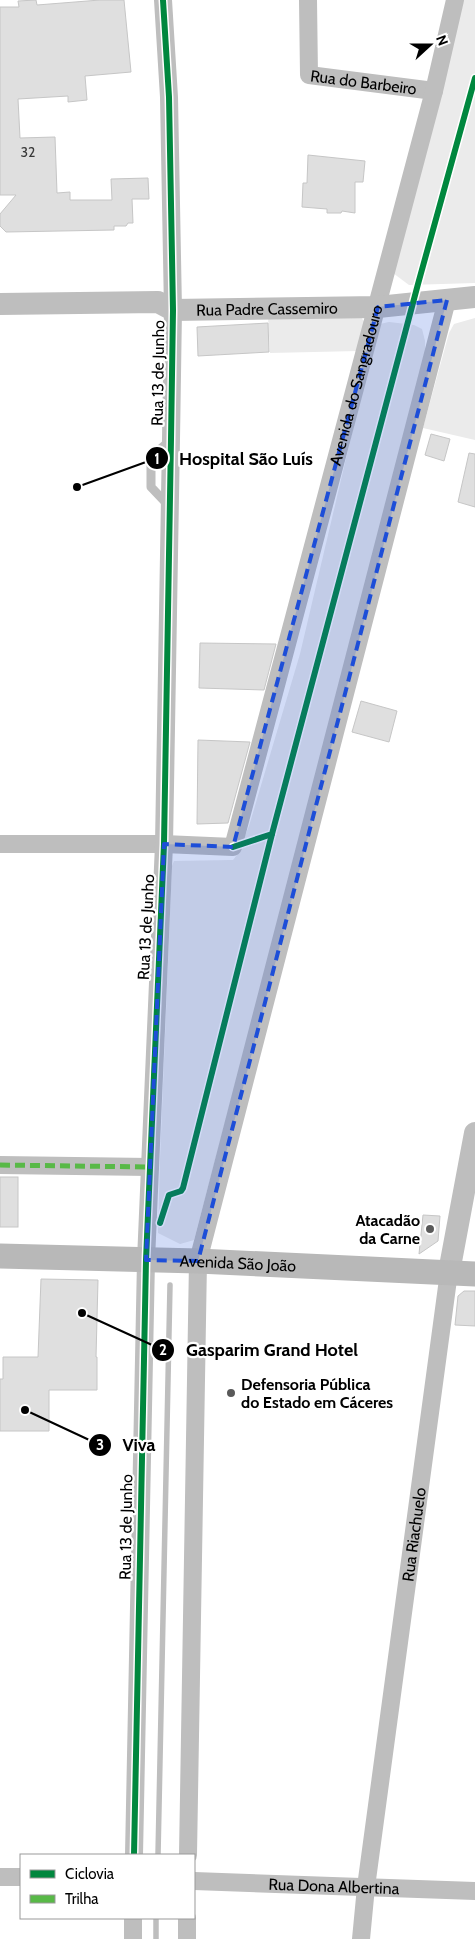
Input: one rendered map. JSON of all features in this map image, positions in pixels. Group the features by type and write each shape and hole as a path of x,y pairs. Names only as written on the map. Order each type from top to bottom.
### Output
{"main road":[{"name":"Avenida São João","path":"0,1256 198,1261 475,1274"}],"street":[{"name":"Rua 13 de Junho","path":"134,1854 146,1260 164,844 168,506 171,439 173,310 169,97 163,0"},
{"name":"Rua do Barbeiro","path":"308,0 310,75 434,91"},
{"name":"Avenida do Sangradouro","path":"164,844 233,847 378,307 434,91 455,0"},
{"name":"Rua Padre Cassemiro","path":"0,304 158,302 173,310 378,307 475,296"},
{"path":"188,1854 198,1261 447,300"},
{"path":"0,844 164,844"},
{"name":"Rua Riachuelo","path":"361,1939 366,1887 449,1272 475,1133"},
{"path":"0,1165 150,1167"},
{"path":"0,1877 20,1877"},
{"name":"Rua Dona Albertina","path":"195,1881 475,1890"},
{"path":"132,1939 133,1919"},
{"path":"187,1919 187,1939"}],"highlighted area":[{"path":"447,300 198,1261 146,1260 164,844 233,847 378,307"}],"shaded area":[{"path":"464,0 475,0 475,283 409,285 393,273 393,270"},
{"path":"268,316 361,317 365,323 358,351 270,353"},
{"path":"475,318 475,440 423,428 449,333 454,324"},
{"path":"389,322 414,325 422,329 425,352 371,569 194,1240 180,1244 158,1233 172,866 174,861 233,860 249,826 300,654 361,395 380,324"}],"building":[{"path":"36,0 37,5 124,0 131,72 85,76 87,100 68,102 68,96 18,99 20,138 55,137 57,193 70,192 70,200 112,200 111,179 148,178 149,199 132,199 133,223 128,223 126,226 114,226 114,230 6,232 0,226 0,214 16,195 0,195 0,7 19,7 18,1"},
{"path":"308,155 365,161 363,182 355,182 355,213 342,211 341,213 327,213 327,209 302,207 303,183 307,183"},
{"path":"268,323 269,352 198,356 197,327"},
{"path":"431,434 450,439 444,461 425,455"},
{"path":"469,453 475,454 475,507 458,502"},
{"path":"200,643 276,644 264,690 199,688"},
{"path":"361,701 397,711 389,742 352,732"},
{"path":"198,740 250,742 228,823 197,824"},
{"path":"0,1177 18,1177 18,1227 0,1227"},
{"name":"Atacadão da Carne","path":"423,1215 440,1216 438,1241 419,1254"},
{"path":"41,1279 98,1280 97,1390 49,1390 49,1431 0,1431 0,1379 3,1379 3,1357 38,1357"},
{"path":"464,1291 475,1291 475,1326 455,1325 458,1296"}],"waterway":[{"path":"158,1854 170,1285"},
{"path":"156,1919 156,1939"}],"marked path":[{"path":"0,1165 150,1167"}],"cycle path":[{"path":"134,1854 146,1260 164,844 171,439 173,310 169,97 163,0"},
{"path":"233,847 272,834 418,284 475,78"},
{"path":"160,1223 169,1195 181,1191 183,1188 272,834"}],"place":[{"name":"Hospital São Luís","path":"77,487"},
{"name":"Atacadão da Carne","path":"430,1229"},
{"name":"Gasparim Grand Hotel","path":"82,1313"},
{"name":"Defensoria Pública do Estado em Cáceres","path":"231,1393"},
{"name":"Viva","path":"25,1410"}]}
